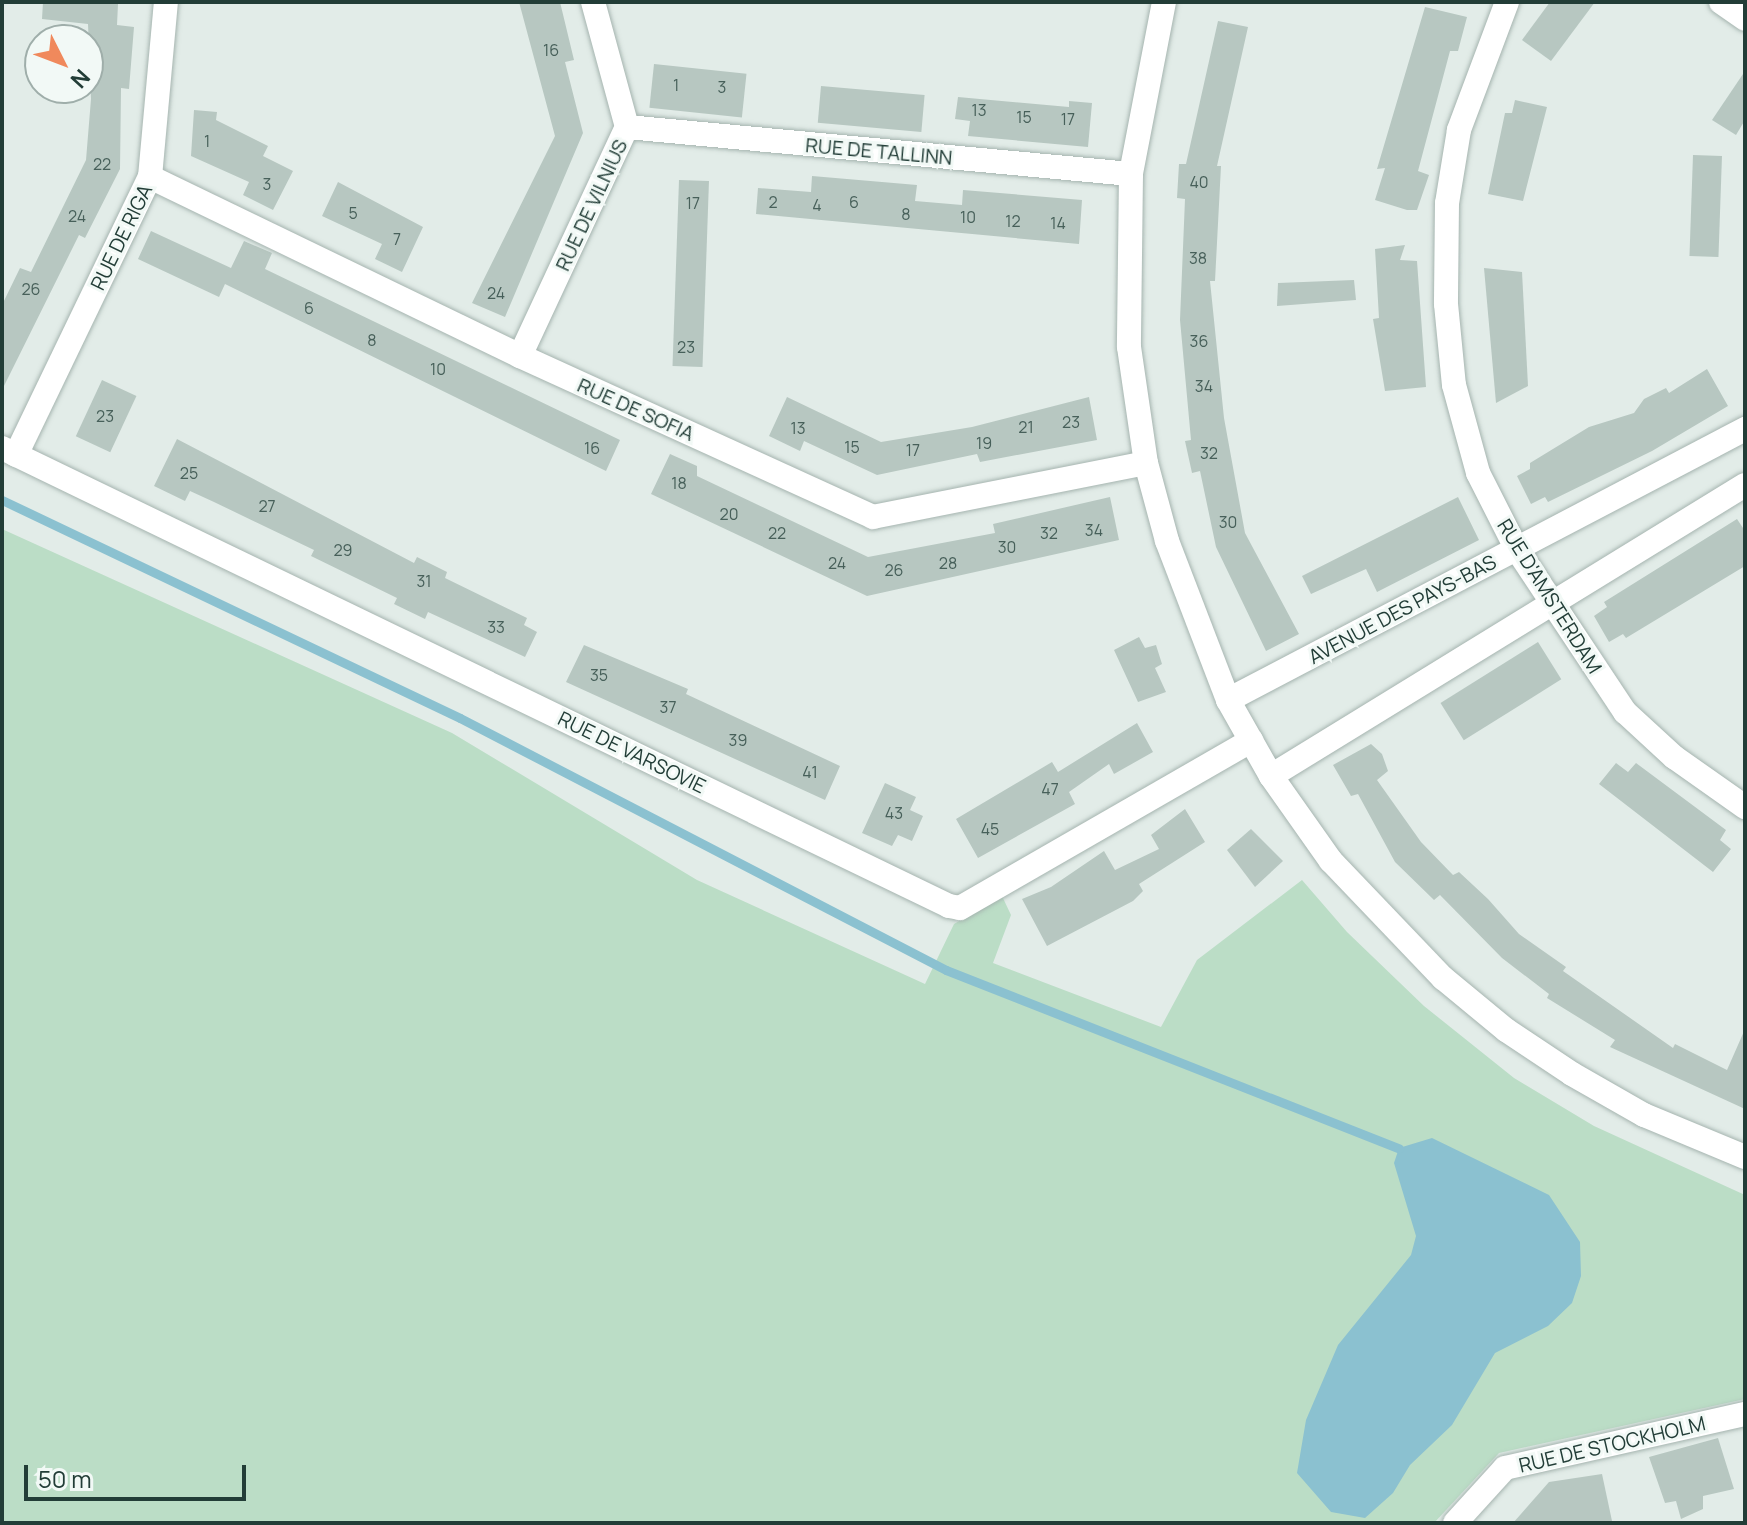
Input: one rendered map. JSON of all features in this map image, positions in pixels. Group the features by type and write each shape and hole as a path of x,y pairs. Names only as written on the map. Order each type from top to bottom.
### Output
{"street":[{"name":"RUE DE RIGA","path":"9,451 150,177 166,2"},
{"name":"RUE DE VILNIUS","path":"520,356 627,127 593,2"},
{"path":"1164,2 1131,174 1129,347 1146,463 1193,620 1228,700 1271,776 1331,861 1384,921 1506,1030 1644,1115 1745,1157"},
{"name":"RUE D'AMSTERDAM","path":"1507,2 1459,130 1447,203 1446,304 1454,385 1478,473 1516,548 1625,712 1674,757 1745,807"},
{"path":"1721,2 1745,19"},
{"name":"RUE DE TALLINN","path":"627,127 1131,174"},
{"name":"RUE DE SOFIA","path":"150,177 520,356 873,517 1146,463"},
{"name":"AVENUE DES PAYS-BAS","path":"1228,700 1745,429"},
{"name":"RUE DE VARSOVIE","path":"9,451 949,906 960,908 1251,741"},
{"path":"1271,776 1745,485"},
{"name":"RUE DE STOCKHOLM","path":"1455,1523 1505,1468 1745,1414"}],"green space":[{"path":"2,529 452,733 697,880 925,984 954,924 1002,896 1011,915 993,963 1161,1027 1197,960 1302,880 1347,932 1424,1006 1514,1078 1594,1126 1745,1195 1745,1399 1499,1453 1434,1523 2,1523"}],"water":[{"path":"1432,1138 1549,1195 1580,1242 1581,1276 1572,1303 1548,1326 1495,1353 1452,1425 1410,1465 1393,1493 1365,1518 1331,1512 1297,1473 1306,1420 1338,1345 1411,1255 1416,1236 1394,1163 1399,1148"}],"building":[{"path":"43,2 118,4 117,25 134,27 129,89 121,88 120,169 85,238 79,235 2,390 2,305 20,268 31,272 86,160 91,104 104,104 104,24 42,19"},
{"path":"519,2 560,2 574,60 565,62 583,133 505,317 472,303 555,136"},
{"path":"1550,2 1595,2 1551,61 1522,40"},
{"path":"1425,7 1467,17 1458,51 1450,51 1418,171 1429,175 1417,210 1407,210 1375,200 1385,168 1377,169"},
{"path":"1218,21 1248,27 1217,166 1221,166 1215,281 1210,281 1224,418 1245,533 1299,634 1266,651 1216,547 1200,471 1192,473 1185,441 1191,440 1180,320 1185,199 1177,198 1179,164 1186,164"},
{"path":"654,64 746,74 742,117 649,108"},
{"path":"1745,71 1745,120 1736,135 1712,120"},
{"path":"821,86 925,95 921,132 818,123"},
{"path":"958,97 1069,107 1069,101 1092,103 1088,147 968,136 970,121 955,119"},
{"path":"1515,100 1547,107 1523,201 1488,194 1505,113 1512,113"},
{"path":"194,110 217,112 216,120 268,146 263,156 293,171 273,210 243,195 249,182 191,156"},
{"path":"1693,155 1722,156 1718,257 1689,256"},
{"path":"812,176 917,185 915,201 962,205 963,190 1082,200 1079,244 756,214 758,188 811,192"},
{"path":"679,180 709,181 702,367 673,366"},
{"path":"338,182 423,227 402,272 375,259 382,244 322,216"},
{"path":"151,231 231,268 244,241 272,253 265,269 620,440 606,471 225,284 219,297 138,259"},
{"path":"1405,245 1400,260 1417,261 1426,387 1385,391 1373,319 1379,318 1375,249"},
{"path":"1484,268 1522,272 1528,386 1496,403"},
{"path":"1354,280 1356,300 1277,306 1278,283"},
{"path":"1707,369 1728,406 1652,451 1548,502 1545,497 1531,504 1517,476 1530,469 1530,463 1589,427 1634,413 1644,399 1666,388 1669,393"},
{"path":"102,380 136,396 110,452 76,436"},
{"path":"787,397 881,442 972,427 1089,397 1097,440 980,462 977,454 877,475 804,441 800,451 769,436"},
{"path":"177,439 414,563 417,557 447,572 445,578 527,618 524,625 537,632 525,657 428,612 425,619 394,604 397,598 311,556 314,550 214,502 190,491 185,501 154,486"},
{"path":"670,454 697,466 697,476 868,557 995,533 993,524 1110,497 1119,540 867,596 651,494"},
{"path":"1458,497 1479,540 1377,592 1366,569 1311,594 1302,576"},
{"path":"1737,519 1745,531 1745,566 1626,638 1623,634 1609,642 1594,616 1607,607 1604,602"},
{"path":"1139,637 1145,648 1156,645 1162,664 1155,668 1166,692 1138,702 1114,650"},
{"path":"1538,642 1561,679 1464,740 1440,703"},
{"path":"584,645 688,689 686,694 840,766 825,800 566,682"},
{"path":"1137,723 1153,752 1114,774 1109,764 1069,792 1075,804 978,858 956,819 1052,762 1058,772"},
{"path":"1371,744 1382,754 1388,771 1377,780 1421,842 1453,875 1459,872 1488,899 1519,934 1566,967 1563,971 1673,1048 1675,1044 1727,1070 1745,1029 1745,1109 1610,1047 1615,1040 1547,998 1549,994 1502,958 1440,895 1434,900 1395,862 1358,794 1351,796 1333,765"},
{"path":"1616,763 1628,772 1636,763 1726,830 1720,840 1731,849 1713,872 1599,784"},
{"path":"885,783 916,797 910,810 923,816 912,841 898,835 892,846 862,833"},
{"path":"1185,809 1205,842 1139,884 1143,891 1133,901 1047,946 1022,899 1051,887 1104,851 1115,870 1159,849 1151,835"},
{"path":"1251,829 1283,861 1255,887 1227,850"},
{"path":"1718,1438 1734,1489 1703,1496 1703,1509 1681,1519 1676,1501 1665,1503 1649,1457"},
{"path":"1602,1474 1612,1521 1513,1523 1549,1482"}],"waterway":[{"path":"2,500 460,718 946,970 1399,1148"}]}
